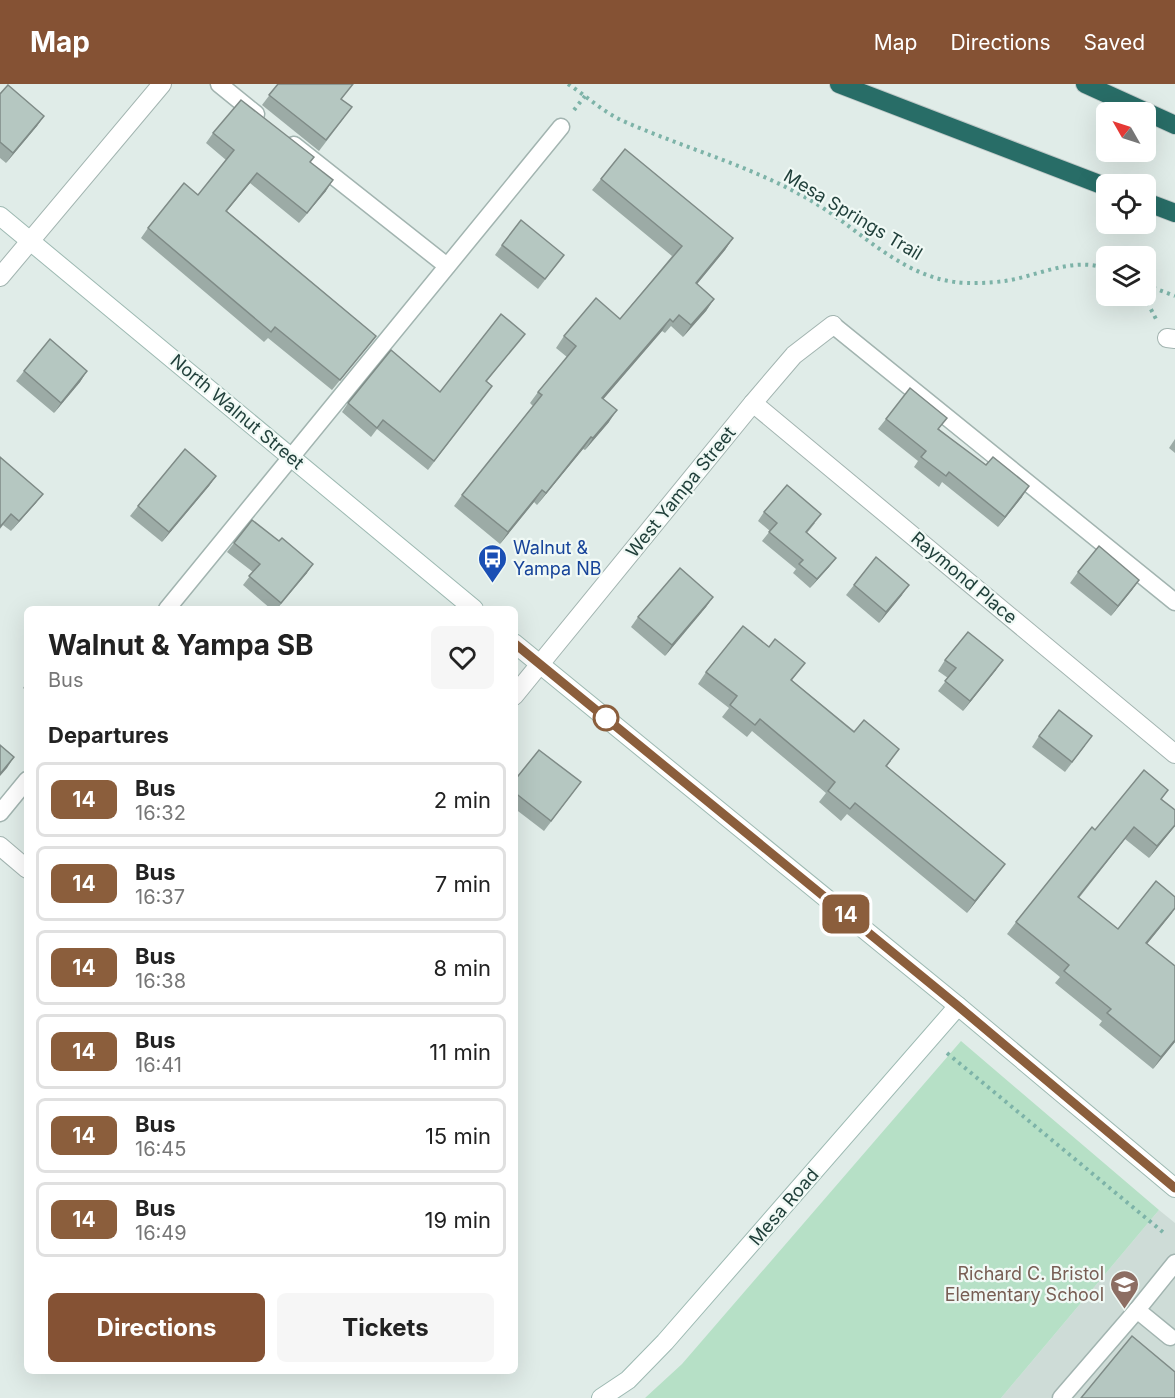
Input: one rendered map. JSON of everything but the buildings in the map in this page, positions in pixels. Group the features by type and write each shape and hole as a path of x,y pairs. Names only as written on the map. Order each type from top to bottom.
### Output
{"highway":[{"path":"839,84 1096,183"},
{"path":"1085,84 1175,125"},
{"path":"1156,206 1175,213"}],"main road":[{"path":"0,277 162,84"},
{"name":"North Walnut Street","path":"0,216 470,606"},
{"name":"West Yampa Street","path":"518,691 794,355 833,325"},
{"name":"Raymond Place","path":"753,403 1175,754"},
{"path":"518,646 958,1006 1175,1188"},
{"path":"0,846 24,866"},
{"name":"Mesa Road","path":"601,1398 628,1380 665,1342 958,1006"}],"lane":[{"path":"219,84 265,122"},
{"path":"169,606 561,127"},
{"path":"284,137 447,266"},
{"path":"833,325 1175,602"},
{"path":"0,813 24,784"},
{"path":"1061,1398 1175,1263"},
{"path":"1137,1310 1170,1337"}],"path":[{"name":"Mesa Springs Trail","path":"568,84 618,119 735,163 784,187 825,210 905,267 954,282 1004,281 1061,267 1096,266"},
{"path":"1156,289 1175,296"},
{"path":"943,1050 1164,1233"}],"shaded area":[{"name":"Richard C. Bristol Elementary School","path":"1159,1210 1175,1223 1175,1398 1001,1398"}],"green space":[{"path":"961,1041 1159,1210 1001,1398 645,1398 682,1364"}],"bus line":[{"name":"14","path":"518,646 958,1006 1175,1188"}],"place":[{"name":"Walnut & Yampa NB","path":"492,584"},
{"name":"Richard C. Bristol Elementary School","path":"1125,1310"}]}
